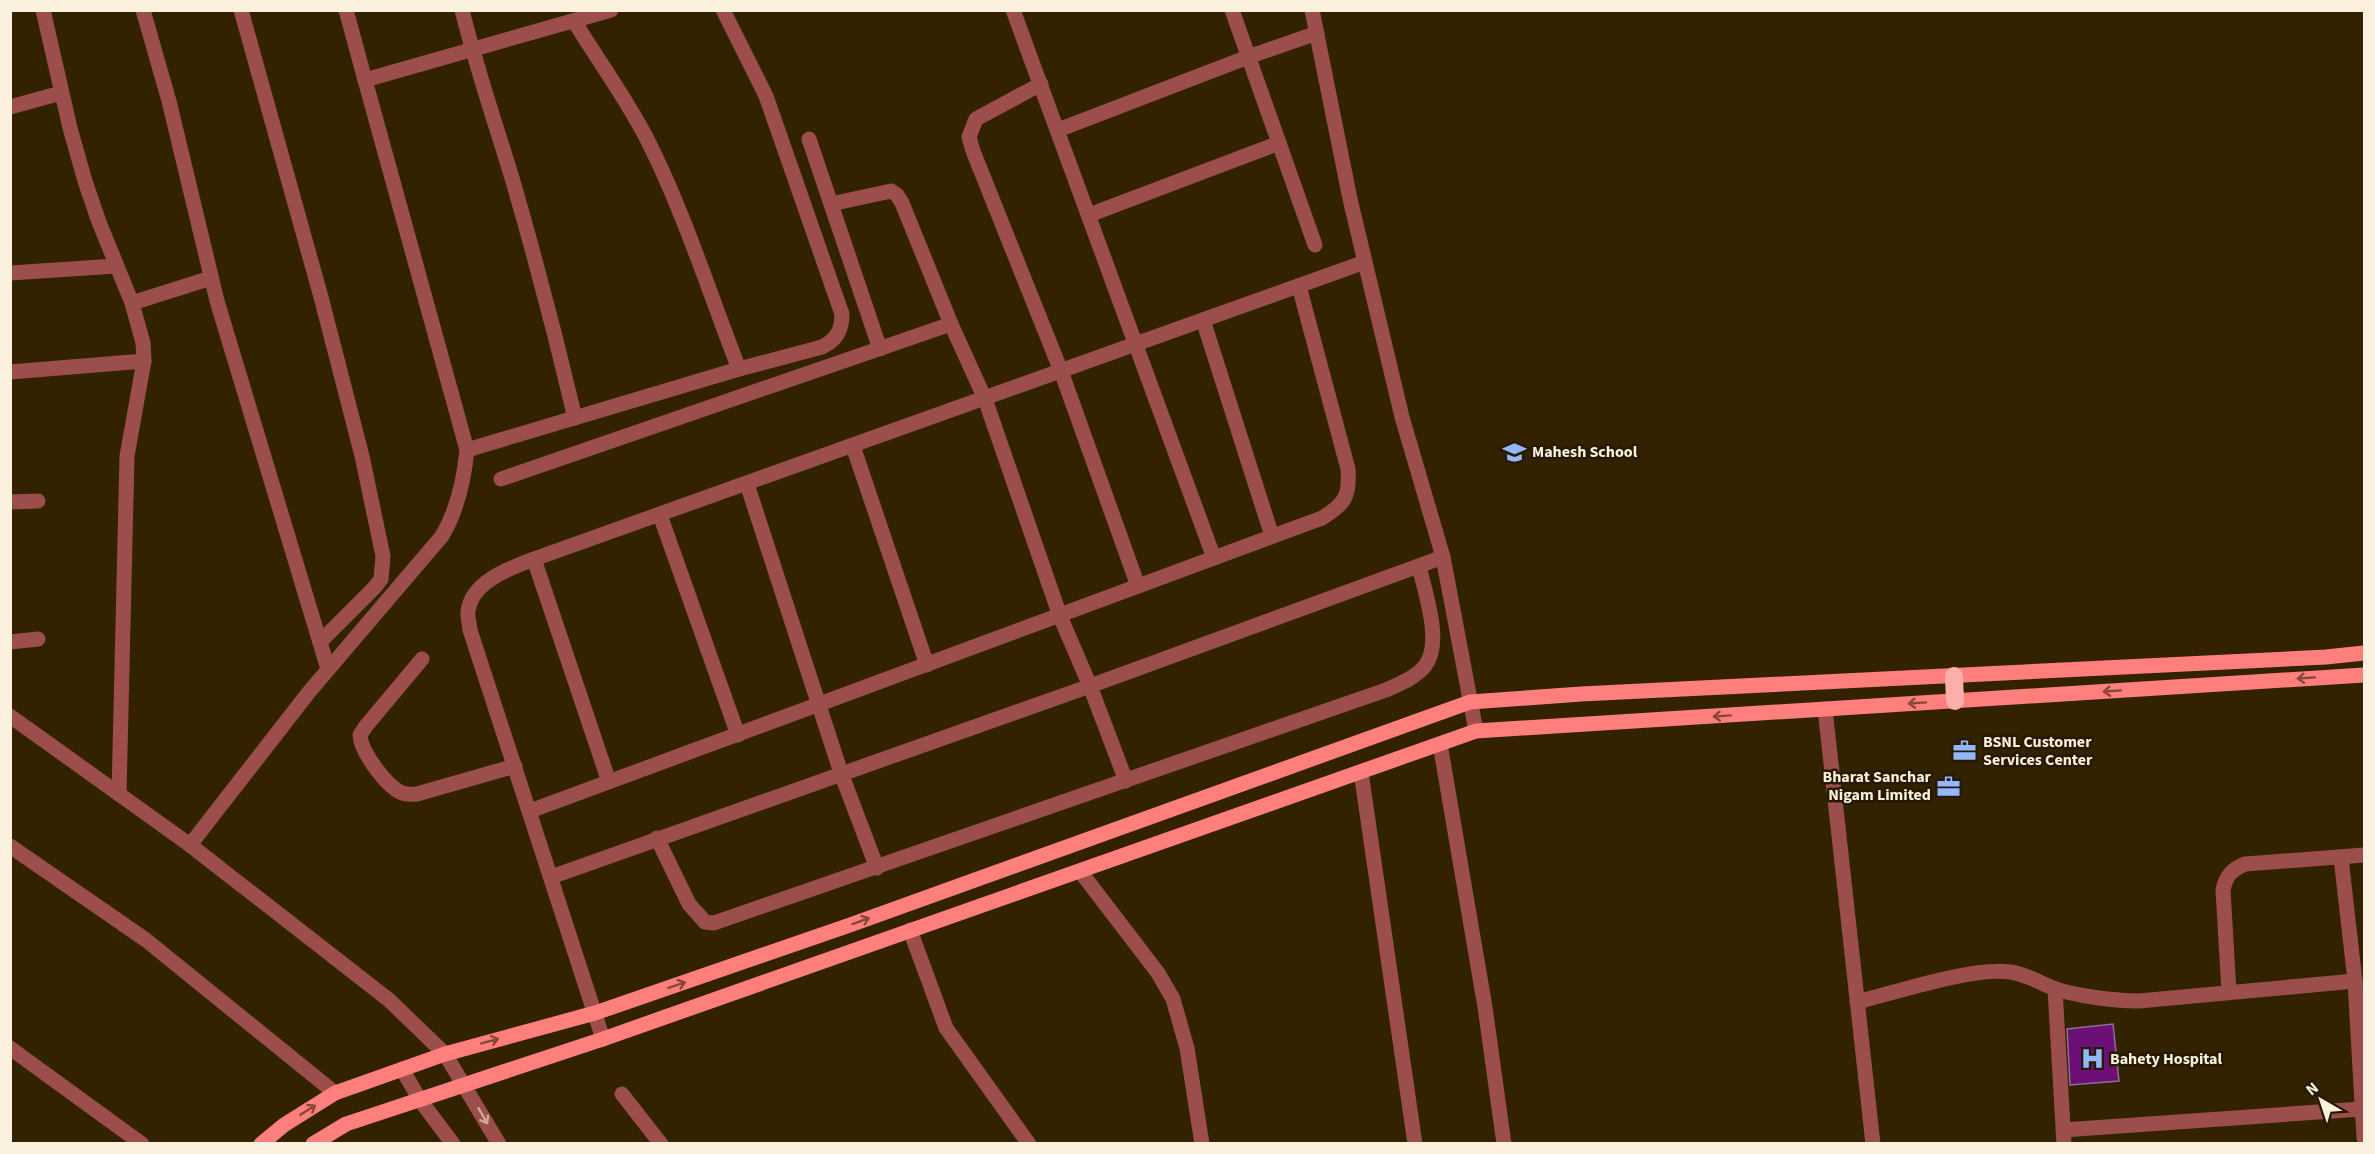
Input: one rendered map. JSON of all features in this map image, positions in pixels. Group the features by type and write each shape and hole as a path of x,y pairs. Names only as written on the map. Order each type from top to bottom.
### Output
{"highway":[{"path":"1954,676 1955,701"}],"main road":[{"path":"261,1143 284,1125 335,1093 445,1054 595,1013 872,918 1470,702 1581,694 2151,664 2326,657 2364,653"},
{"path":"313,1143 346,1124 603,1039 1476,731 2364,675"}],"street":[{"path":"43,10 61,93 85,181 132,303 140,329 144,361 127,456 119,794"},
{"path":"143,10 168,101 211,278 328,669"},
{"path":"241,10 321,297 362,456 383,556 381,579 320,642"},
{"path":"190,845 328,669 442,536 452,520 458,501 466,450 346,10"},
{"path":"462,10 553,326 575,418"},
{"path":"365,80 611,10"},
{"path":"466,450 739,369 822,347 831,343 840,331 842,314 766,96 723,10"},
{"path":"1232,10 1315,245"},
{"path":"1312,10 1350,199 1402,417 1443,557 1476,731"},
{"path":"1019,12 1041,84 1214,558"},
{"path":"574,21 635,119 655,156 683,222 739,369"},
{"path":"1058,130 1317,33"},
{"path":"1041,84 976,119 969,137 1061,371 1138,586"},
{"path":"10,107 61,93"},
{"path":"809,139 880,349"},
{"path":"1089,214 1279,143"},
{"path":"831,204 891,191 903,203 951,324 985,399 1060,616 1090,686 1126,781"},
{"path":"603,1039 470,630 468,611 474,597 484,585 504,571 534,559 1365,262"},
{"path":"11,272 116,266"},
{"path":"132,303 211,278"},
{"path":"530,811 1322,518 1338,508 1346,497 1349,486 1347,470 1299,286"},
{"path":"1203,320 1272,536"},
{"path":"501,479 951,324"},
{"path":"10,372 144,361"},
{"path":"853,446 927,665"},
{"path":"747,484 841,773 877,868"},
{"path":"10,502 38,501"},
{"path":"660,515 738,735"},
{"path":"551,877 1090,686 1443,557"},
{"path":"534,559 609,782"},
{"path":"657,838 689,903 705,922 714,923 1386,690 1409,680 1425,667 1433,652 1433,635 1419,566"},
{"path":"10,642 38,639"},
{"path":"422,659 360,735 365,754 391,785 406,794 417,794 515,765"},
{"path":"1825,709 1873,1143"},
{"path":"10,716 190,845 389,1000 445,1054 466,1085 499,1143"},
{"path":"1440,744 1485,1008 1504,1143"},
{"path":"1361,772 1415,1143"},
{"path":"10,846 146,940 335,1093"},
{"path":"2229,992 2223,890 2226,878 2233,869 2245,864 2364,855"},
{"path":"2341,858 2355,981 2364,1138"},
{"path":"1080,871 1158,973 1173,999 1187,1048 1202,1143"},
{"path":"910,930 946,1028 1029,1143"},
{"path":"1857,1002 1968,975 1991,972 2025,975 2055,989 2123,1001 2355,981"},
{"path":"2055,989 2064,1137 2361,1109"},
{"path":"10,1048 142,1143"},
{"path":"402,1069 420,1100 453,1143"},
{"path":"622,1094 661,1143"}],"building":[{"path":"2113,1024 2119,1081 2070,1085 2067,1029"}],"place":[{"name":"Mahesh School","path":"1514,452"},
{"name":"BSNL Customer Services Center","path":"1965,751"},
{"name":"Bharat Sanchar Nigam Limited","path":"1949,786"},
{"name":"Bahety Hospital","path":"2092,1059"}]}
